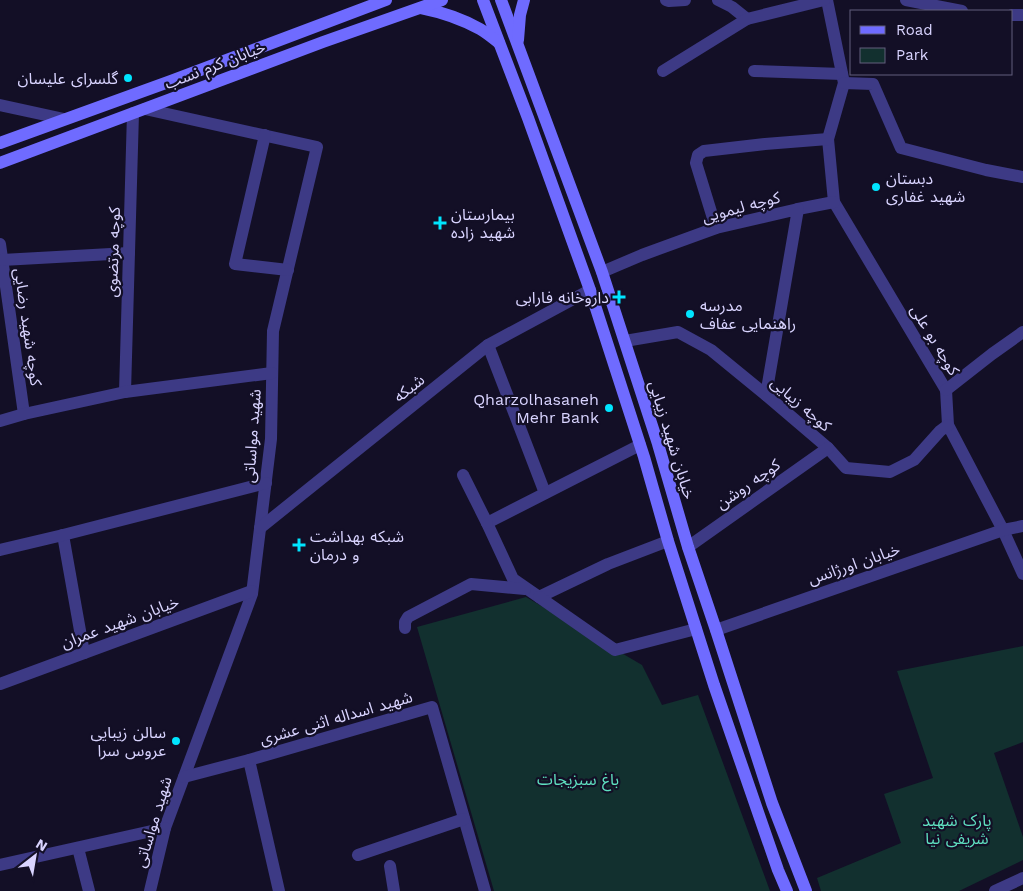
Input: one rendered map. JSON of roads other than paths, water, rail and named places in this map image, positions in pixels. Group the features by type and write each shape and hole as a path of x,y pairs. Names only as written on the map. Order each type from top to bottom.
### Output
{"main road":[{"name":"خیابان کرم نسب","path":"0,143 365,3 386,0"},
{"name":"خیابان کرم نسب","path":"0,163 323,42 442,0"},
{"name":"خیابان شهید زیبایی","path":"483,0 590,290 696,628 778,870 787,891"},
{"name":"خیابان شهید زیبایی","path":"501,0 602,272 658,444 688,546 772,803 806,891"},
{"path":"518,48 519,22 524,0"},
{"path":"365,3 375,24"},
{"path":"421,8 468,23 482,30 499,43"},
{"path":"726,719 743,713"}],"street":[{"path":"666,0 669,2 685,0"},
{"path":"718,0 732,7 747,19"},
{"path":"663,71 747,19 825,0 843,78 828,139 834,202 798,209"},
{"path":"906,0 957,10"},
{"path":"754,71 843,78 873,84 901,148 986,170 1023,177"},
{"path":"0,105 64,120"},
{"name":"شهید مواساتی","path":"145,108 317,147 273,331 271,439 252,591 165,828 150,891"},
{"name":"کوچه مرتضوی","path":"125,392 133,113"},
{"path":"265,136 235,264 288,270"},
{"path":"716,228 696,163 698,155 704,151 828,139"},
{"name":"کوچه بو علی","path":"834,202 946,390 948,425 1003,530 1023,574"},
{"name":"کوچه لیمویی","path":"602,272 716,228 798,209 766,394"},
{"name":"کوچه شهید رضایی","path":"0,244 24,414"},
{"path":"2,260 129,253"},
{"name":"شبکه","path":"260,528 488,345 590,290"},
{"name":"کوچه زیبایی","path":"625,341 678,332 711,350 766,394 828,448 846,468 890,472 914,460 940,431 948,425"},
{"path":"946,390 1023,332"},
{"path":"488,345 545,493"},
{"path":"0,421 125,392 272,373"},
{"path":"487,523 640,445"},
{"name":"کوچه روشن","path":"688,546 828,448"},
{"path":"463,475 513,579 615,650 696,628"},
{"path":"0,550 266,483"},
{"name":"خیابان اورژانس","path":"716,630 1003,530 1023,526"},
{"path":"63,535 84,653"},
{"path":"539,597 608,564 668,541"},
{"path":"405,628 405,622 408,617 471,584 526,589"},
{"name":"خیابان شهید عمران","path":"0,684 252,591"},
{"name":"شهید اسداله اثنی عشری","path":"184,777 432,707 464,819"},
{"path":"249,760 279,891"},
{"path":"358,855 464,819 485,891"},
{"path":"0,864 165,828"},
{"path":"78,848 89,891"},
{"path":"390,866 394,891"},
{"path":"995,891 1023,878"}],"place":[{"name":"گلسرای علیسان","path":"128,78"},
{"name":"دبستان شهید غفاری","path":"876,187"},
{"name":"بیمارستان شهید زاده","path":"440,223"},
{"name":"داروخانه فارابی","path":"619,297"},
{"name":"مدرسه راهنمایی عفاف","path":"690,314"},
{"name":"Qharzolhasaneh Mehr Bank","path":"609,408"},
{"name":"شبکه بهداشت و درمان","path":"299,545"},
{"name":"سالن زیبایی عروس سرا","path":"176,741"}],"park label":[{"name":"باغ سبزیجات","path":"578,779"},
{"name":"پارک شهید شریفی نیا","path":"957,829"}]}
